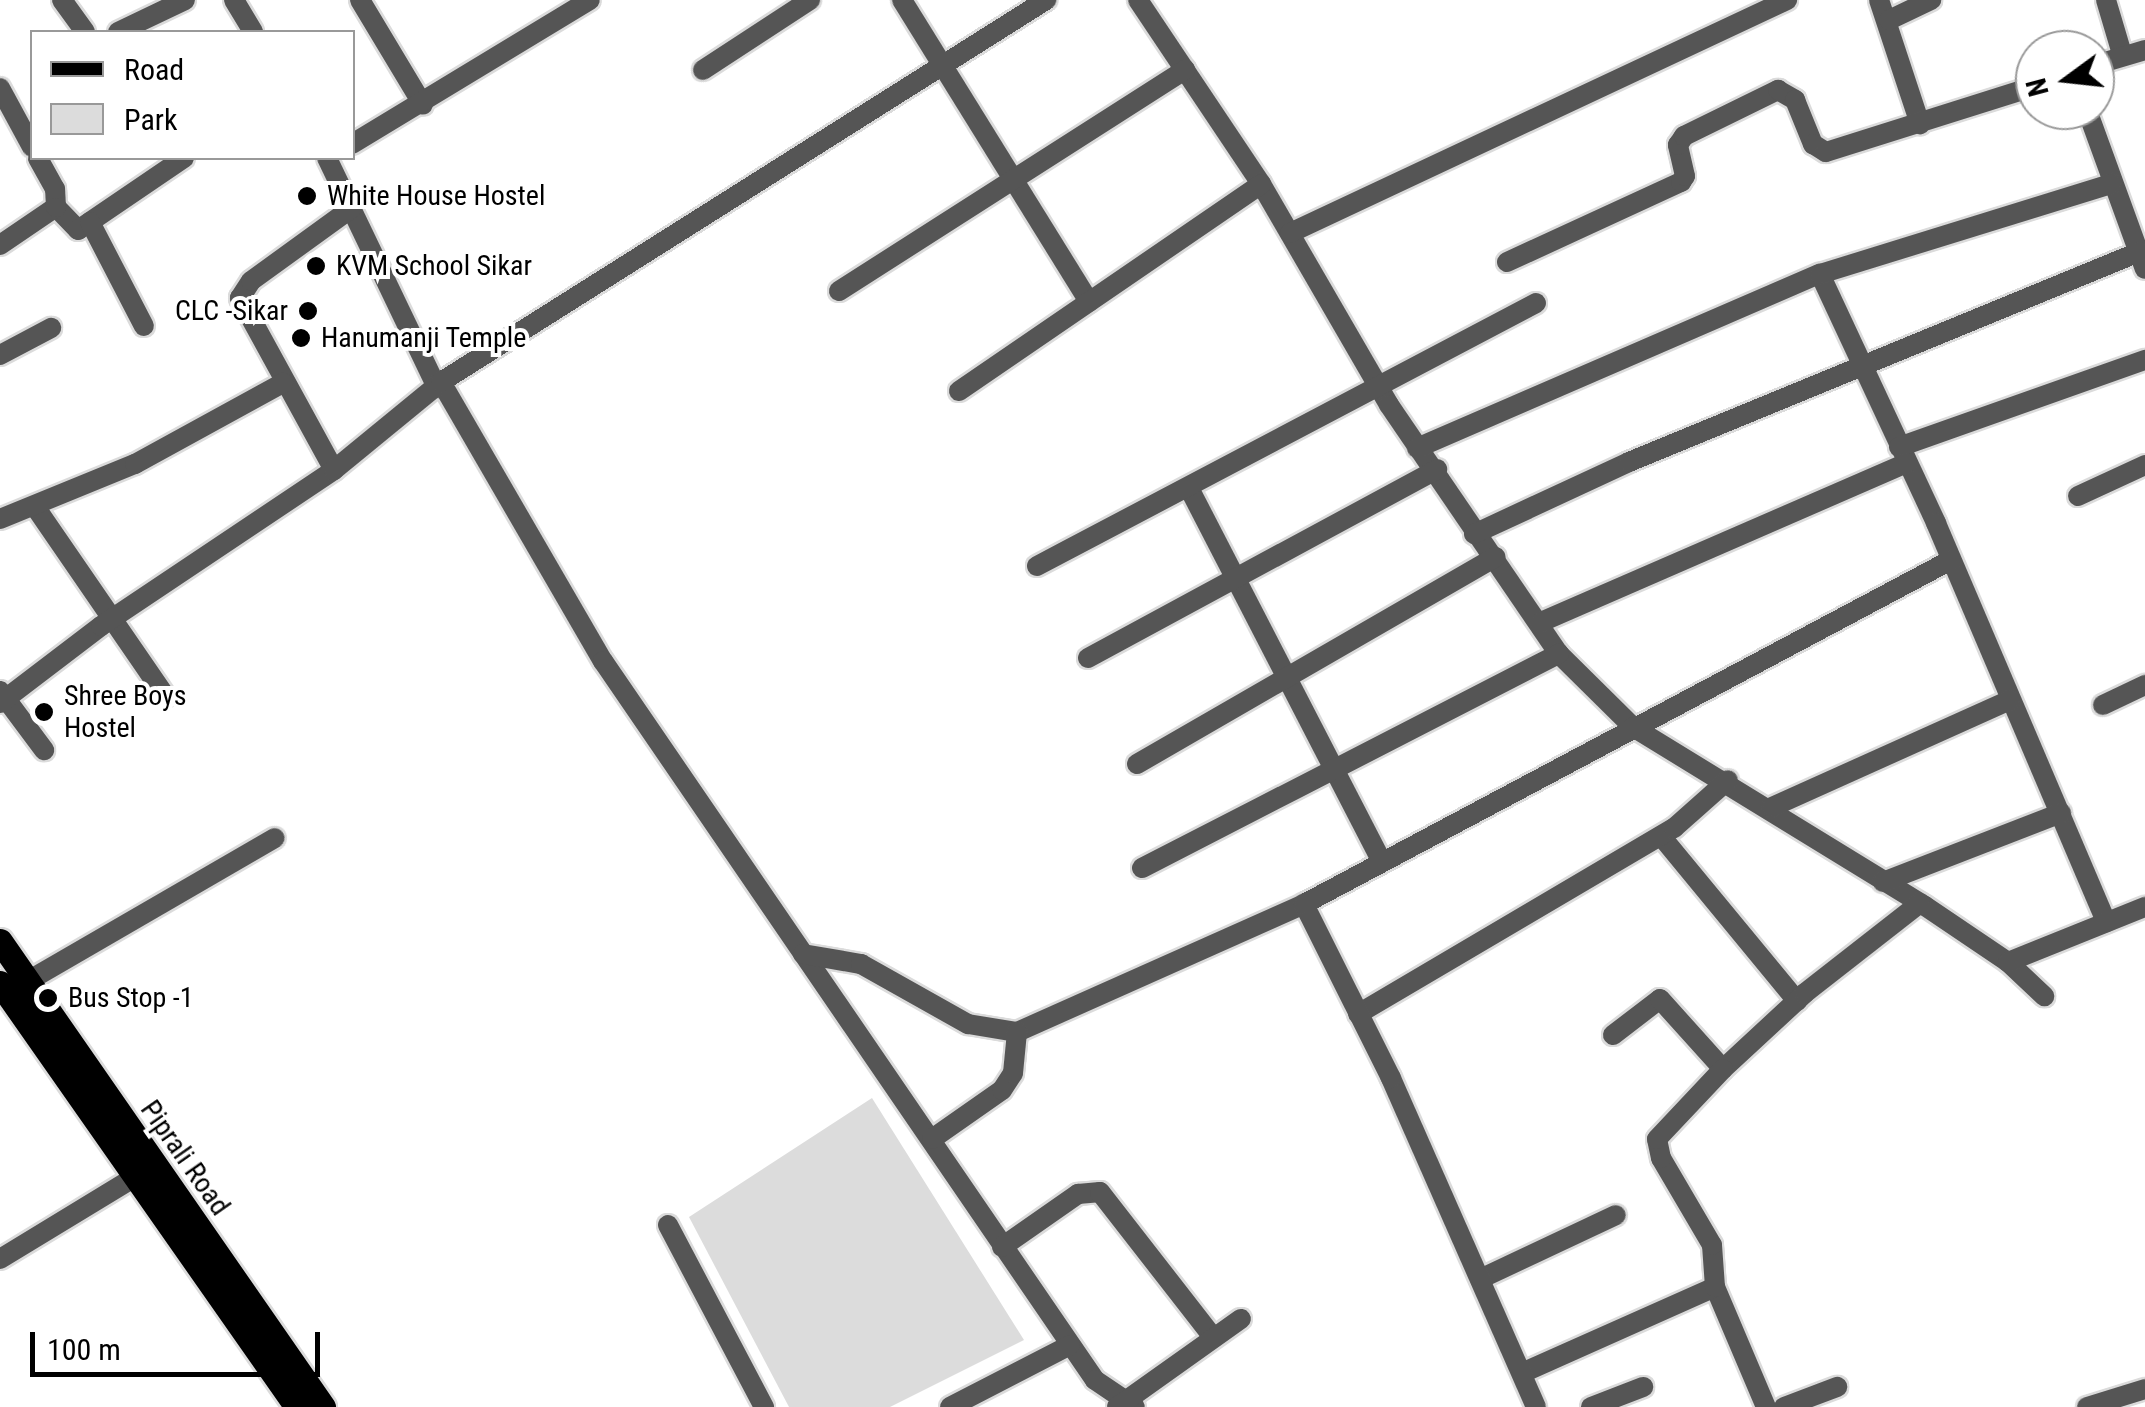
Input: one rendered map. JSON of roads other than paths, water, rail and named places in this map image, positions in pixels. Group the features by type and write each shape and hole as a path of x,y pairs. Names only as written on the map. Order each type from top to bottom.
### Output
{"main road":[{"name":"Piprali Road","path":"0,941 322,1407"},
{"path":"0,982 297,1407"}],"street":[{"path":"62,0 84,30"},
{"path":"122,30 185,0"},
{"path":"234,0 252,30"},
{"path":"360,0 422,105"},
{"path":"355,142 422,105 566,7 590,0"},
{"path":"703,70 810,0"},
{"path":"902,0 1011,182 1089,302"},
{"path":"44,750 2,698 334,470 439,385 1046,0"},
{"path":"1138,0 1261,184 1417,448 1437,470 1474,534 1496,556 1560,654 1633,727 1728,780 1920,903 2008,962 2044,996"},
{"path":"1290,233 1786,0"},
{"path":"1880,0 1920,124"},
{"path":"1889,20 1932,0"},
{"path":"2106,0 2122,54"},
{"path":"2115,57 2145,50"},
{"path":"839,291 1185,70"},
{"path":"1507,262 1681,182 1678,145 1684,136 1778,90 1794,100 1813,144 1826,152 2015,93"},
{"path":"1,92 30,144"},
{"path":"1474,534 1860,364 2142,260 2093,130"},
{"path":"39,160 55,189 56,207 75,231 177,160"},
{"path":"328,160 439,385 604,661 1095,1380 1125,1405 1241,1318"},
{"path":"959,391 1261,184"},
{"path":"1417,448 1820,274 2111,184"},
{"path":"0,245 56,207"},
{"path":"334,470 283,383 241,290 352,208"},
{"path":"90,222 144,326"},
{"path":"1820,274 1952,560 2106,922"},
{"path":"1038,566 1190,490 1378,382 1536,303"},
{"path":"0,355 52,328"},
{"path":"1541,622 1903,455 2145,360"},
{"path":"0,519 36,508 135,464 283,383"},
{"path":"2078,496 2145,464"},
{"path":"1088,658 1437,470"},
{"path":"1190,490 1382,860"},
{"path":"36,508 109,621 166,696"},
{"path":"1137,764 1496,556"},
{"path":"803,954 861,964 968,1024 1017,1032 1304,904 1952,560"},
{"path":"1142,868 1560,654"},
{"path":"2102,704 2145,686"},
{"path":"1772,808 2010,700"},
{"path":"1358,1014 1661,836 1728,780"},
{"path":"1883,882 2061,813"},
{"path":"1661,836 1797,1000"},
{"path":"28,982 275,838"},
{"path":"1766,1407 1715,1286 1712,1245 1660,1158 1657,1139 1723,1069 1797,1000 1920,903"},
{"path":"1304,904 1480,1278 1536,1407"},
{"path":"2008,962 2145,907"},
{"path":"1613,1035 1660,999 1723,1069"},
{"path":"932,1139 1002,1090 1013,1072 1017,1032"},
{"path":"0,1259 135,1177"},
{"path":"1002,1247 1078,1194 1100,1192 1212,1336"},
{"path":"1480,1278 1616,1215"},
{"path":"668,1225 764,1407"},
{"path":"1522,1373 1715,1286"},
{"path":"950,1407 1070,1345"},
{"path":"1591,1407 1643,1387"},
{"path":"1784,1407 1837,1387"},
{"path":"2087,1407 2145,1389"}],"place":[{"name":"White House Hostel","path":"307,196"},
{"name":"KVM School Sikar","path":"316,266"},
{"name":"CLC -Sikar","path":"308,311"},
{"name":"Hanumanji Temple","path":"301,338"},
{"name":"Shree Boys Hostel","path":"44,712"},
{"name":"Bus Stop -1","path":"48,998"}]}
